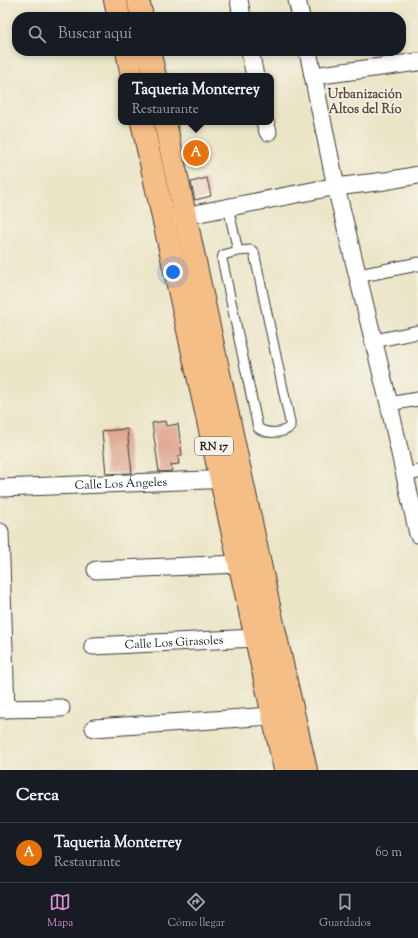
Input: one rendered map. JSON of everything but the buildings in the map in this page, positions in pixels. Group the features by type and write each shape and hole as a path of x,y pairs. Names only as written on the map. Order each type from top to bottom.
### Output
{"main road":[{"path":"138,0 141,12"},
{"path":"128,56 131,73"},
{"path":"150,56 154,73"},
{"name":"RN 17","path":"143,125 164,220 232,479 269,606 306,770"},
{"name":"RN 17","path":"166,125 185,216 232,479 240,564 285,770"}],"street":[{"path":"239,0 241,12"},
{"path":"297,0 300,12"},
{"path":"251,56 254,73"},
{"path":"309,56 336,187 389,404 411,474 418,534"},
{"path":"313,76 418,62"},
{"path":"164,220 336,187 418,175"},
{"path":"358,276 418,264"},
{"path":"374,341 418,332"},
{"path":"389,404 418,399"},
{"name":"Calle Los Ángeles","path":"0,488 232,479"},
{"path":"0,532 3,709 61,708"},
{"path":"96,570 240,564"},
{"name":"Calle Los Girasoles","path":"93,646 256,638"},
{"path":"94,728 272,716"}],"lane":[{"path":"228,207 238,251"},
{"path":"250,250 254,252 290,422 290,427 287,430 268,433 258,428 222,259 223,255 238,251 250,250"}],"place":[{"name":"Taqueria Monterrey","path":"196,153"}],"district":[{"name":"Urbanización Altos del Río","path":"365,100"}]}
